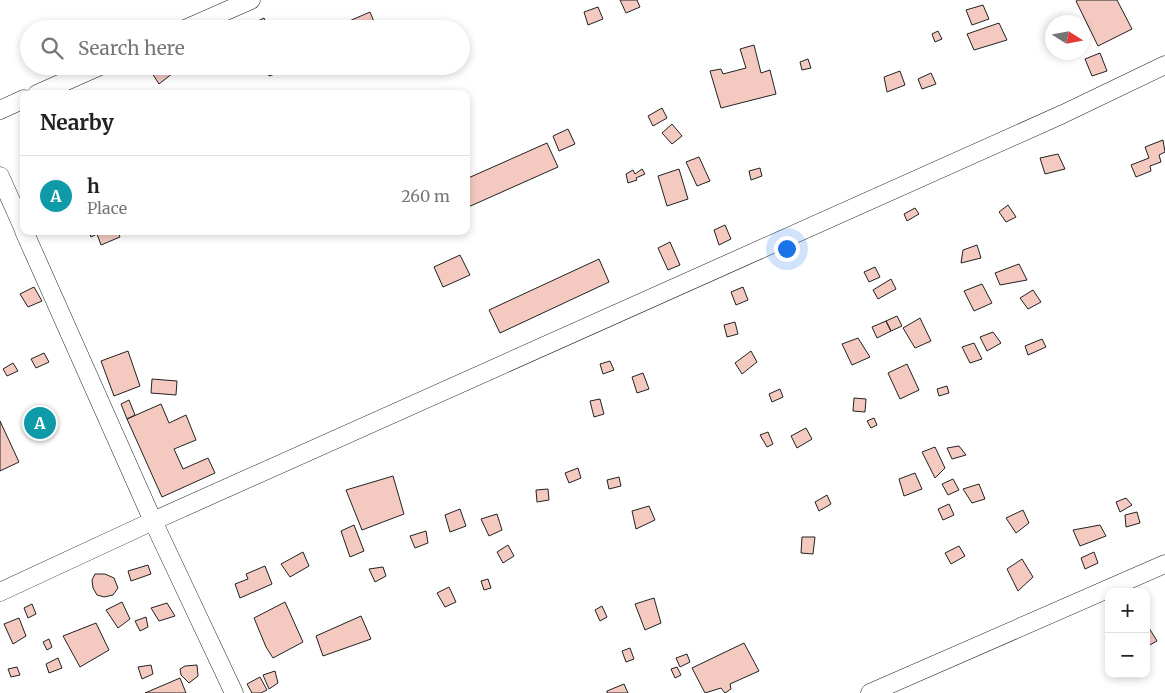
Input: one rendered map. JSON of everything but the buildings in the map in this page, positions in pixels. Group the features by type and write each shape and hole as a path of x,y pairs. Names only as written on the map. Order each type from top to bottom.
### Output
{"street":[{"path":"205,20 251,0"},
{"path":"0,592 153,521 1054,118 1165,65"},
{"path":"46,90 80,75"},
{"path":"0,110 20,101"},
{"path":"0,176 20,222"},
{"path":"26,235 153,521 234,693"},
{"path":"870,693 1165,564"}],"place":[{"name":"h","path":"40,423"}]}
